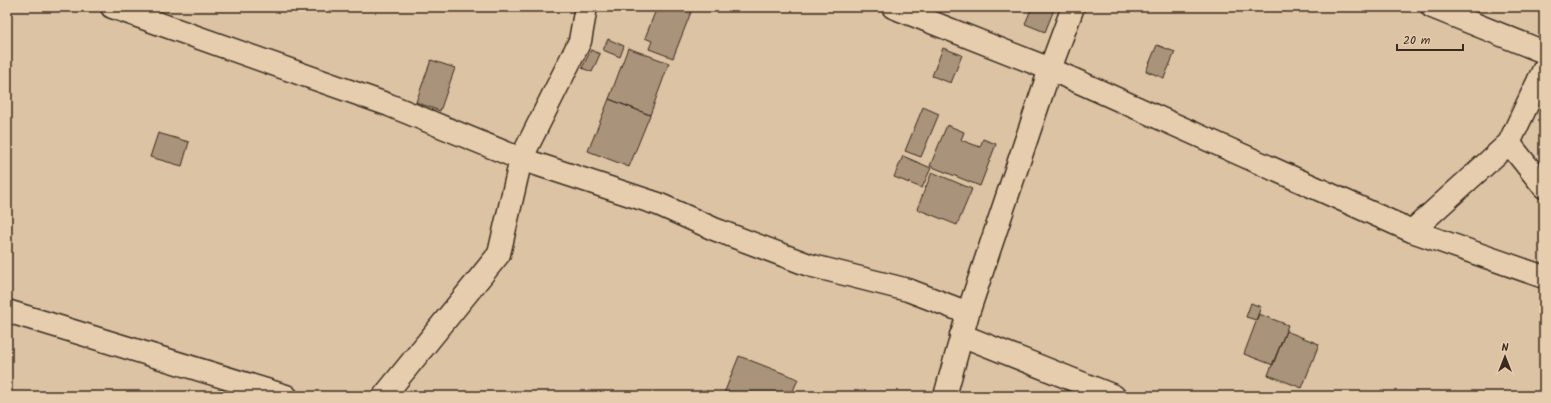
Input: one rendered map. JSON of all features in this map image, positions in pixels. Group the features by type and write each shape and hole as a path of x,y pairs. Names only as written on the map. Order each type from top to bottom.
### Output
{"street":[{"path":"112,7 389,105 521,159 658,204 714,228 809,265 908,290 968,313"},
{"path":"384,396 499,254 521,159 580,41 586,7"},
{"path":"894,7 1050,69 1412,231 1544,277"},
{"path":"945,396 968,313 1050,69 1073,7"},
{"path":"1432,7 1544,52"},
{"path":"1412,231 1509,143 1544,69"},
{"path":"1509,143 1544,187"},
{"path":"7,311 286,396"},
{"path":"962,335 1114,396"}],"building":[{"path":"657,7 693,7 673,58 649,49 652,41 645,38"},
{"path":"1032,7 1055,7 1045,32 1025,24"},
{"path":"608,39 624,46 620,57 603,50"},
{"path":"1157,45 1175,52 1164,78 1146,71"},
{"path":"628,48 669,63 650,115 609,99"},
{"path":"943,48 962,55 951,83 932,76"},
{"path":"591,50 600,54 592,72 582,68"},
{"path":"431,60 455,68 440,111 416,102"},
{"path":"609,99 650,115 629,167 588,151"},
{"path":"923,107 939,114 921,157 905,151"},
{"path":"947,125 964,132 961,140 980,147 983,139 996,144 980,186 930,166"},
{"path":"158,133 189,142 182,166 150,157"},
{"path":"903,156 931,168 922,188 894,177"},
{"path":"932,172 972,189 957,225 917,209"},
{"path":"1251,303 1261,307 1256,320 1246,317"},
{"path":"1259,314 1288,325 1273,365 1244,354"},
{"path":"1286,331 1319,344 1302,388 1268,375"},
{"path":"739,356 798,379 791,396 723,396"}]}
